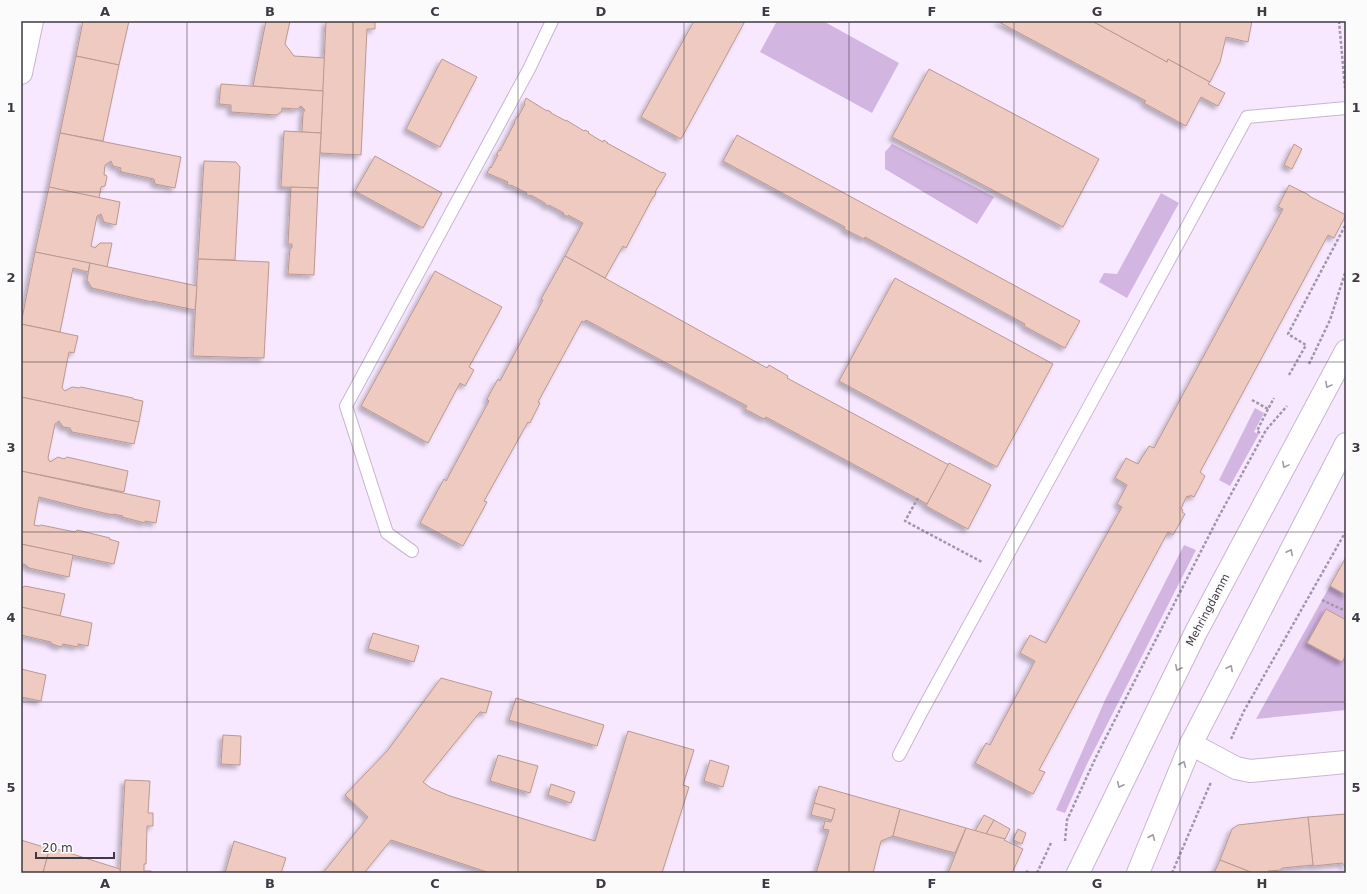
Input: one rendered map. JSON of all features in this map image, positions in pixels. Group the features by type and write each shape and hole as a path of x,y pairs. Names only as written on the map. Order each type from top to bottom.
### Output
{"main road":[{"path":"21,74 32,21"},
{"name":"Mehringdamm","path":"1078,873 1196,632 1346,351"},
{"path":"1138,873 1191,744 1346,444"},
{"path":"1191,744 1236,768 1250,771 1346,762"}],"lane":[{"path":"412,551 387,532 346,406 529,69 552,21"},
{"path":"899,755 1247,118 1346,108"}],"path":[{"path":"1339,21 1346,95"},
{"path":"1289,375 1306,345 1288,334 1346,224"},
{"path":"1307,368 1330,320 1346,270"},
{"path":"1260,433 1257,431 1274,398"},
{"path":"1252,400 1268,409"},
{"path":"1068,820 1103,744 1218,518 1266,430 1292,401"},
{"path":"918,498 905,521 999,571"},
{"path":"1230,740 1244,711 1346,531"},
{"path":"1322,600 1341,609 1346,609"},
{"path":"1172,873 1214,776"},
{"path":"1037,873 1051,843"}],"shaded area":[{"path":"777,21 823,21 899,63 872,113 760,52"},
{"path":"892,144 994,197 977,224 885,169 885,152"},
{"path":"1161,193 1179,203 1127,298 1099,282 1104,273 1117,274"},
{"path":"1255,408 1264,413 1254,432 1259,434 1230,486 1219,480"},
{"path":"1184,545 1196,550 1087,764 1065,813 1056,810 1106,698"},
{"path":"1346,557 1346,710 1256,719"}],"building":[{"path":"83,21 129,21 119,65 76,56"},
{"path":"266,21 290,21 285,44 294,56 325,58 323,91 253,86"},
{"path":"326,21 375,21 375,29 367,29 361,155 320,153"},
{"path":"694,21 745,21 681,139 641,117"},
{"path":"997,21 1092,21 1167,62 1168,59 1210,82 1208,84 1225,93 1218,106 1201,97 1186,126 1144,103 1146,101"},
{"path":"1092,21 1252,21 1248,42 1226,37 1220,62 1210,82 1168,59 1167,62"},
{"path":"76,56 119,65 103,141 60,133"},
{"path":"442,59 477,77 440,147 406,129"},
{"path":"929,69 1099,159 1063,227 892,137"},
{"path":"221,84 323,91 321,133 302,132 303,113 305,110 301,106 297,109 282,108 282,111 277,115 231,112 231,105 219,104"},
{"path":"526,98 584,131 589,132 588,133 603,142 604,140 666,174 626,248 623,246 605,278 565,256 583,223 568,215 568,217 563,214 564,213 549,205 548,206 531,195 530,196 526,194 527,193 507,184 508,182 487,173 525,104"},
{"path":"284,131 321,133 318,188 281,187"},
{"path":"60,133 181,157 175,188 155,184 154,179 122,172 120,170 121,168 113,166 111,161 105,165 104,175 107,177 105,186 101,187 99,198 49,187"},
{"path":"737,135 1080,321 1065,348 1024,326 1025,324 865,237 864,239 844,229 845,227 723,161"},
{"path":"1294,144 1302,149 1292,169 1284,165"},
{"path":"375,156 442,193 423,228 355,191"},
{"path":"204,161 236,162 240,167 235,260 198,259"},
{"path":"1289,185 1346,215 1334,238 1328,235 1200,472 1205,476 1194,497 1190,495 1190,497 1187,496 1181,509 1185,514 1173,535 1168,532 1039,770 1045,772 1033,794 975,763 986,743 990,745 1035,661 1020,653 1030,635 1046,643 1122,507 1117,504 1127,485 1115,478 1126,458 1138,464 1149,446 1154,448 1283,209 1278,207"},
{"path":"49,187 120,202 116,225 104,222 101,214 97,216 91,246 95,248 100,243 112,243 107,267 35,252"},
{"path":"291,187 318,188 314,275 288,274 290,248 292,248 292,244 288,244"},
{"path":"35,252 90,263 88,272 73,268 60,332 21,324"},
{"path":"565,256 767,368 769,365 788,376 787,378 949,465 927,504 766,417 764,419 745,409 747,406 586,320 584,322 582,321 538,402 540,403 530,423 528,422 484,501 487,502 463,546 420,523 444,479 446,481 489,401 487,399 498,379 500,381 543,300 541,299"},
{"path":"198,259 269,262 264,358 193,356"},
{"path":"90,263 197,286 195,310 92,288 87,280"},
{"path":"435,271 502,307 469,367 474,370 465,386 460,383 428,443 361,406"},
{"path":"895,278 1053,364 997,467 839,381"},
{"path":"21,324 78,336 74,353 69,352 62,388 65,391 72,387 81,387 143,401 139,422 21,397"},
{"path":"21,397 139,422 134,444 72,432 70,428 63,427 59,421 55,424 48,458 50,462 58,457 64,459 67,457 128,471 124,492 21,471"},
{"path":"949,463 991,485 968,529 926,506"},
{"path":"21,471 160,501 156,523 145,521 145,523 122,517 123,516 82,508 39,497 34,525 75,532 77,530 110,538 109,539 119,542 114,564 21,544"},
{"path":"21,544 73,555 69,577 29,568 21,563"},
{"path":"1346,557 1346,595 1330,586"},
{"path":"25,586 65,594 60,616 21,607 21,588"},
{"path":"21,607 92,623 88,646 78,644 78,647 63,644 61,647 52,644 51,642 21,635"},
{"path":"1326,609 1346,620 1346,655 1342,662 1307,643"},
{"path":"373,633 419,646 414,662 368,649"},
{"path":"21,669 46,675 41,701 21,697"},
{"path":"441,678 492,692 486,713 480,712 423,782 431,788 450,796 595,841 628,731 694,750 683,785 689,787 662,873 490,873 391,840 364,873 323,873 368,817 345,795 388,750"},
{"path":"516,698 604,725 597,746 509,720"},
{"path":"223,735 241,736 240,765 221,764"},
{"path":"498,755 538,766 530,793 490,781"},
{"path":"710,760 729,766 723,787 704,781"},
{"path":"125,780 150,781 148,813 153,813 153,826 147,826 146,864 144,864 144,871 151,871 152,873 120,873"},
{"path":"551,784 575,792 571,803 548,795"},
{"path":"819,786 900,809 893,836 881,841 873,873 816,873 829,830 823,829 825,821 831,822 835,809 814,803"},
{"path":"814,803 835,809 832,820 811,815"},
{"path":"900,809 966,828 955,853 893,836"},
{"path":"1346,814 1346,868 1342,863 1313,866 1308,817"},
{"path":"984,815 994,820 986,834 975,831"},
{"path":"1308,817 1313,865 1282,868 1281,870 1268,871 1267,873 1253,873 1220,860 1232,829 1238,825"},
{"path":"994,820 1010,829 1005,839 986,834"},
{"path":"966,828 1005,839 1004,840 1023,849 1012,873 948,873"},
{"path":"1018,829 1026,833 1022,844 1013,840"},
{"path":"21,840 47,848 48,846 50,847 43,873 21,873"},
{"path":"234,841 286,858 281,873 225,873"},
{"path":"50,847 120,869 120,873 43,873"},
{"path":"1220,860 1253,873 1214,873"}]}
